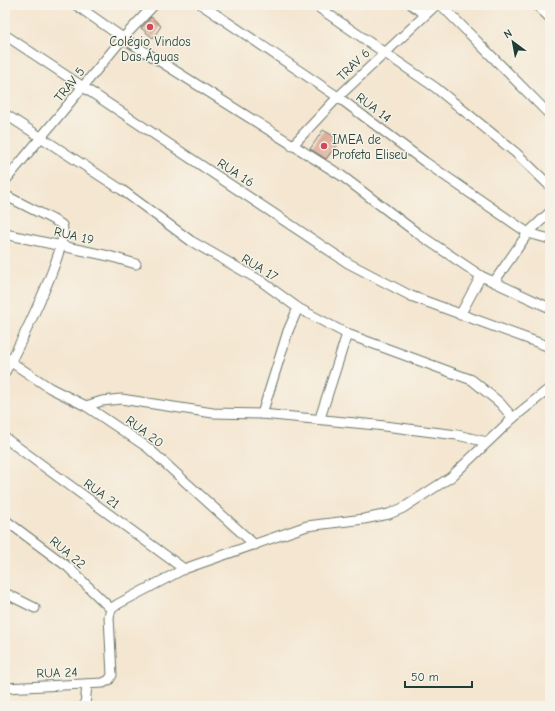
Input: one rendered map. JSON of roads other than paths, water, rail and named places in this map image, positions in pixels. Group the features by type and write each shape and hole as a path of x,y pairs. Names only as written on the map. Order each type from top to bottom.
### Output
{"street":[{"path":"76,5 123,38 292,146 342,176 417,233 482,276 550,308"},
{"name":"TRAV 5","path":"5,181 123,38 154,5"},
{"name":"RUA 14","path":"202,5 338,97 425,162 528,233 550,240"},
{"path":"315,5 436,88 486,127 516,153 550,186"},
{"path":"412,5 425,14"},
{"name":"TRAV 6","path":"292,146 338,97 384,52 436,5"},
{"path":"441,5 550,115"},
{"path":"536,5 550,18"},
{"name":"RUA 16","path":"5,35 348,263 411,296 550,347"},
{"name":"RUA 17","path":"5,114 122,190 192,241 261,281 298,308 347,334 472,380 500,403 512,418"},
{"path":"5,195 23,206 60,222 63,229 61,245 44,293 8,360 5,372"},
{"path":"494,282 528,233 550,212"},
{"name":"RUA 19","path":"5,234 110,256 136,264"},
{"path":"460,315 482,276"},
{"path":"262,414 288,331 298,308"},
{"path":"320,418 347,334"},
{"name":"RUA 20","path":"8,360 50,388 86,406 147,447 255,545"},
{"path":"111,609 184,569 307,526 378,516 403,508 451,477 512,418 550,388"},
{"path":"86,406 102,401 121,399 213,412 320,418 426,431 487,442"},
{"name":"RUA 21","path":"5,438 184,569"},
{"name":"RUA 22","path":"5,520 68,567 111,609"},
{"path":"5,593 35,608"},
{"name":"RUA 24","path":"5,688 104,683 109,680 112,675 109,617 111,609"},
{"path":"85,706 87,684"}],"place":[{"name":"Colégio Vindos Das Águas","path":"150,27"},
{"name":"IMEA de Profeta Eliseu","path":"324,146"}]}
